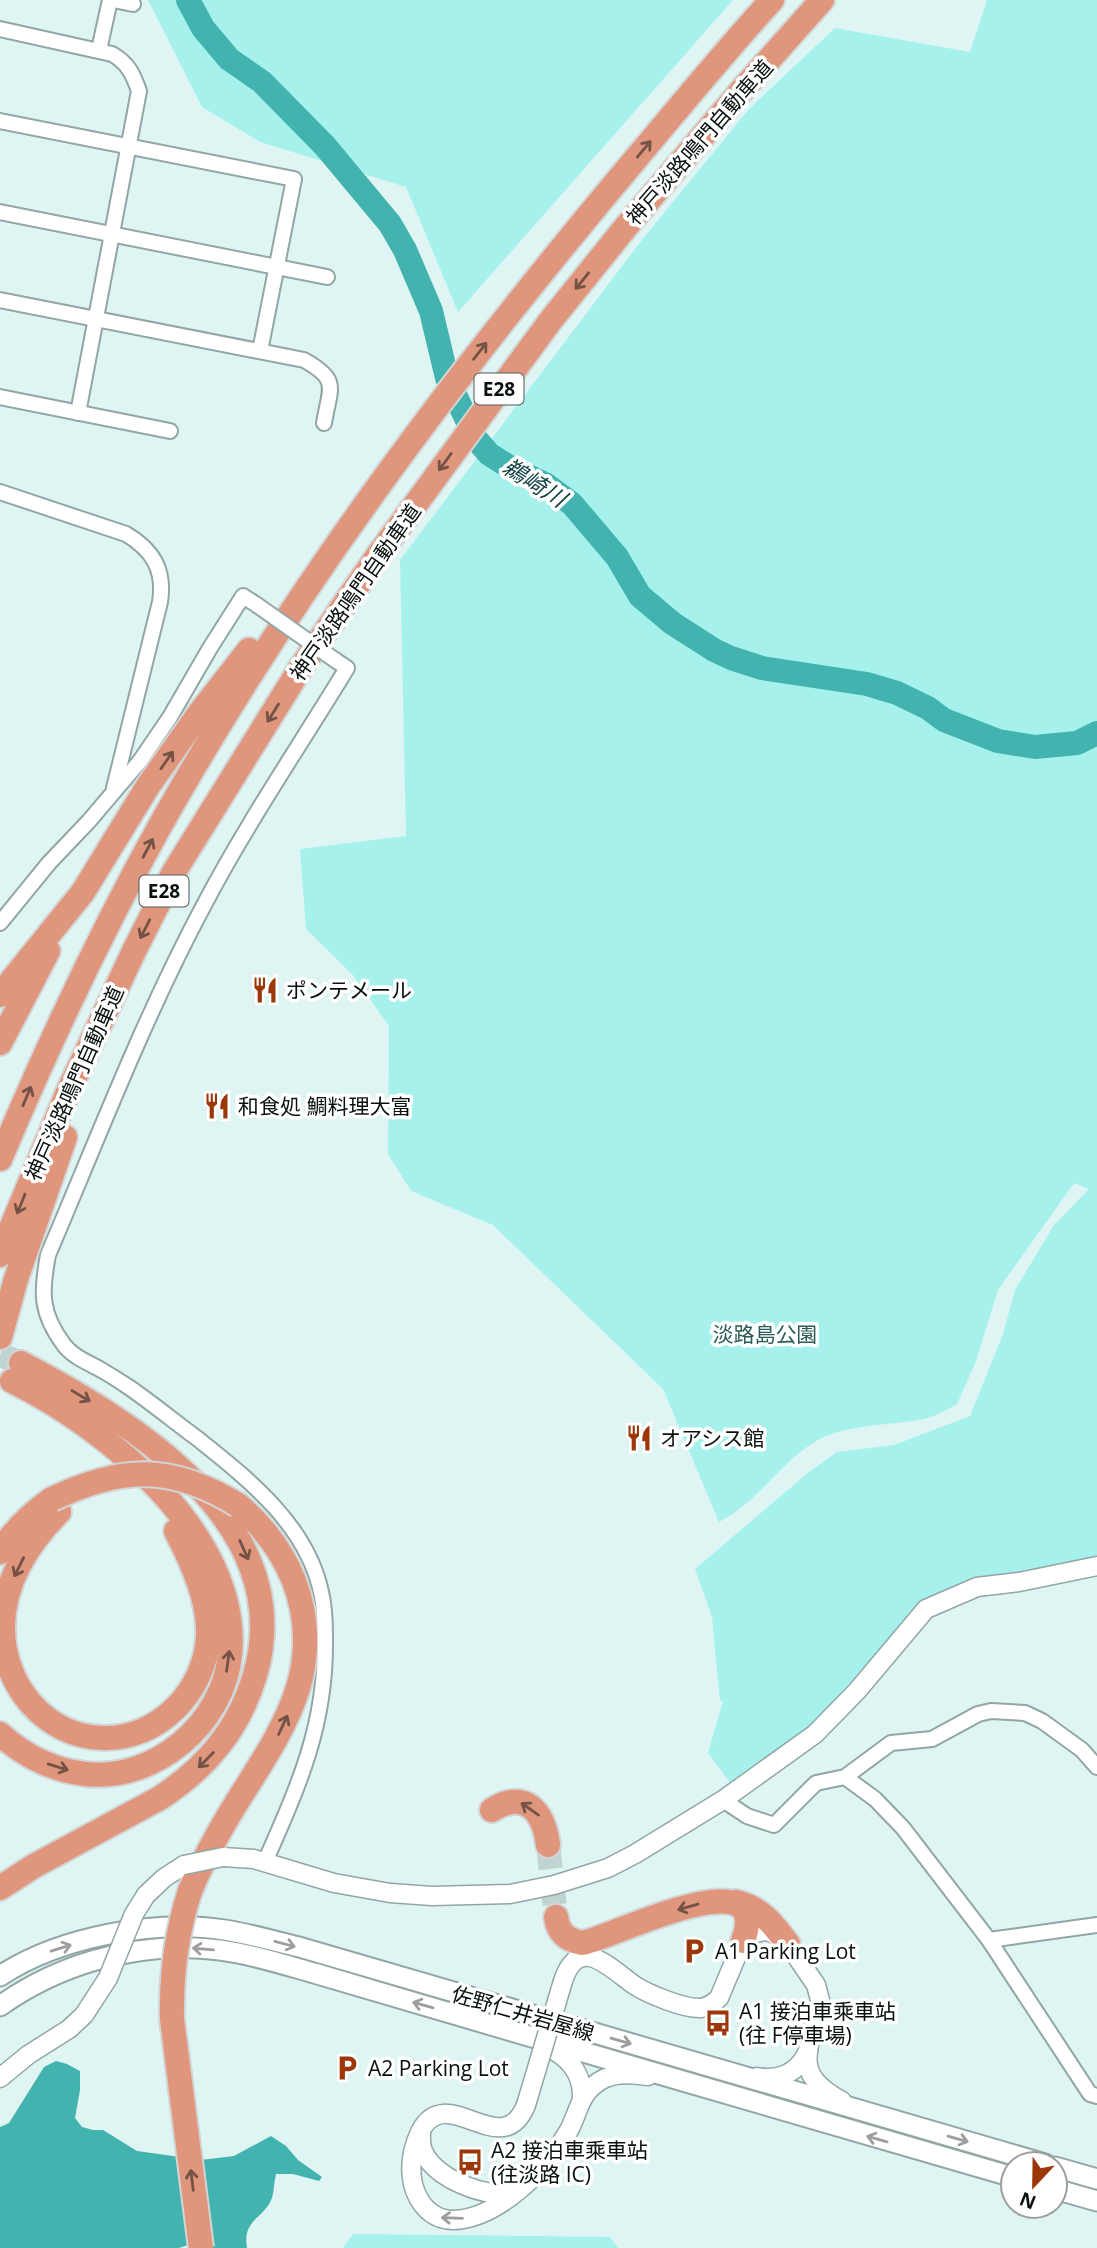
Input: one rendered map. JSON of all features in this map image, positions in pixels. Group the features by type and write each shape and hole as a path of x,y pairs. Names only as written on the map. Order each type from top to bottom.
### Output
{"highway":[{"name":"神戸淡路鳴門自動車道","path":"0,1159 43,1059 102,936 161,825 264,652 316,573 456,383 600,202 772,0"},
{"name":"神戸淡路鳴門自動車道","path":"0,1255 63,1103 104,1013 181,860 300,669 379,554 551,320 625,228 822,0"},
{"path":"0,1043 43,961 148,786 199,714 271,623 316,573"},
{"path":"0,995 83,892"},
{"path":"0,1338 16,1279 104,1013"},
{"path":"0,1734 28,1755 68,1771 98,1774 130,1770 150,1763 186,1740 199,1725 220,1691 227,1672 230,1636 225,1597 192,1532 176,1509 129,1459 16,1372 74,1392 128,1427 192,1479 228,1522 240,1541 256,1584 262,1626 257,1668 244,1707 210,1758 160,1798 34,1866 0,1888"},
{"path":"55,1506 32,1542 11,1583 5,1602 3,1643 15,1682 38,1712 69,1731 105,1738 139,1732 155,1725 183,1701 201,1671 208,1637 202,1597 184,1545 150,1486 129,1459"},
{"path":"0,1552 33,1513 121,1480 138,1477 182,1479 221,1495 254,1518 268,1534 290,1572 304,1617 305,1659 300,1681 282,1728 222,1826 190,1891 177,1939 172,2019 201,2248"},
{"path":"492,1810 514,1801 529,1806 541,1817 547,1832 548,1845"},
{"path":"722,1900 745,1910 749,1923 743,1941"},
{"path":"556,1917 564,1935 582,1942 690,1906 722,1900 740,1903 758,1911 773,1923 788,1944"}],"main road":[{"name":"佐野仁井岩屋線","path":"0,1976 55,1949 110,1935 166,1928 223,1930 299,1948 999,2150"},
{"name":"佐野仁井岩屋線","path":"0,2006 25,1989 75,1966 133,1951 194,1948 222,1950 289,1966 999,2173"},
{"path":"1069,2171 1097,2179"},
{"path":"1069,2193 1097,2201"}],"street":[{"path":"99,50 112,0 133,4"},
{"path":"0,29 99,50 122,60 129,68 139,91 78,413"},
{"path":"0,121 294,179 260,351"},
{"path":"0,212 327,277"},
{"path":"0,300 304,360 324,371 331,384 324,423"},
{"path":"0,397 170,431"},
{"path":"0,492 126,534 140,543 151,555 159,570 162,586 157,614 113,793"},
{"path":"0,923 49,863 140,761 159,735 209,648 243,596 347,668 264,799 204,904 170,972 48,1255 42,1286 44,1303 54,1329 66,1347 80,1359 134,1391 218,1455 271,1502 309,1557 321,1591 325,1622 325,1666 320,1715 302,1776 265,1862"},
{"path":"0,2078 28,2055 77,2022 94,2002 108,1978 134,1914 146,1895 164,1878 184,1866 223,1857 254,1859 334,1883 390,1893 467,1896 510,1894 554,1885 608,1868 723,1800 815,1734 857,1691 926,1609 977,1587 1019,1582 1097,1566"},
{"path":"723,1800 747,1816 774,1825 816,1783 845,1777 891,1744 932,1739 978,1714 991,1711 1026,1713 1042,1721 1082,1750 1097,1768"},
{"path":"845,1777 875,1799 903,1828 989,1940 1090,2094 1097,2096"},
{"path":"989,1940 1097,1925"},
{"path":"680,2081 638,2074 618,2074 594,2084 582,2099 561,2145 540,2171 488,2210 467,2218 446,2219 429,2212 418,2196 411,2175 412,2153 422,2129 431,2117 445,2113 492,2127 507,2127 519,2119 526,2105 570,1966 581,1958 589,1957 605,1962 648,1992 701,2008 714,2003 719,1997 743,1941 749,1935 763,1931 772,1932 788,1944 819,1992 819,2009 808,2051 808,2070 813,2078 826,2092 841,2101 916,2126"},
{"path":"474,2020 542,2044 564,2056 581,2080 582,2099"},
{"path":"716,2068 761,2078 782,2077 799,2067 808,2051"},
{"path":"422,2129 424,2155 439,2171 483,2192 499,2195 514,2193"}],"green space":[{"path":"148,0 733,0 458,312 406,187 260,142 202,107"},
{"name":"淡路島公園","path":"987,0 1097,0 1097,1559 1085,1559 917,1607 817,1720 731,1784 708,1753 723,1701 720,1701 712,1617 695,1569 809,1472 837,1452 894,1445 970,1416 1003,1334 1015,1290 1054,1225 1089,1189 1074,1183 998,1290 976,1361 957,1404 928,1418 854,1428 826,1436 800,1452 756,1495 719,1522 663,1389 493,1225 411,1191 388,1154 389,1026 353,975 306,929 300,849 406,836 400,560 641,241 749,109 835,28 970,52"},
{"path":"353,2234 610,2237 618,2248 343,2248"}],"shaded area":[{"path":"56,2061 80,2071 75,2118 82,2127 103,2130 137,2151 201,2160 234,2156 271,2136 322,2177 319,2181 293,2174 276,2174 272,2198 248,2231 247,2248 211,2248 194,2243 179,2248 0,2248 0,2127 9,2123 44,2067"}],"waterway":[{"name":"鵜崎川","path":"188,0 203,28 229,59 262,82 325,146 390,224 405,250 431,311 447,378 476,439 489,454 545,484 572,504 617,557 640,596 672,623 731,658 762,668 867,684 897,693 928,708 944,720 998,741 1035,747 1077,743 1097,733"}],"tunnel":[{"path":"0,1355 21,1363"},
{"path":"548,1845 556,1917"}],"place":[{"name":"ポンテメール","path":"265,990"},
{"name":"和食処 鯛料理大富","path":"217,1106"},
{"name":"オアシス館","path":"639,1438"},
{"name":"A1 Parking Lot","path":"694,1951"},
{"name":"A1 接泊車乘車站 (往 F停車場)","path":"718,2023"},
{"name":"A2 Parking Lot","path":"347,2068"},
{"name":"A2 接泊車乘車站 (往淡路 IC)","path":"470,2162"}]}
